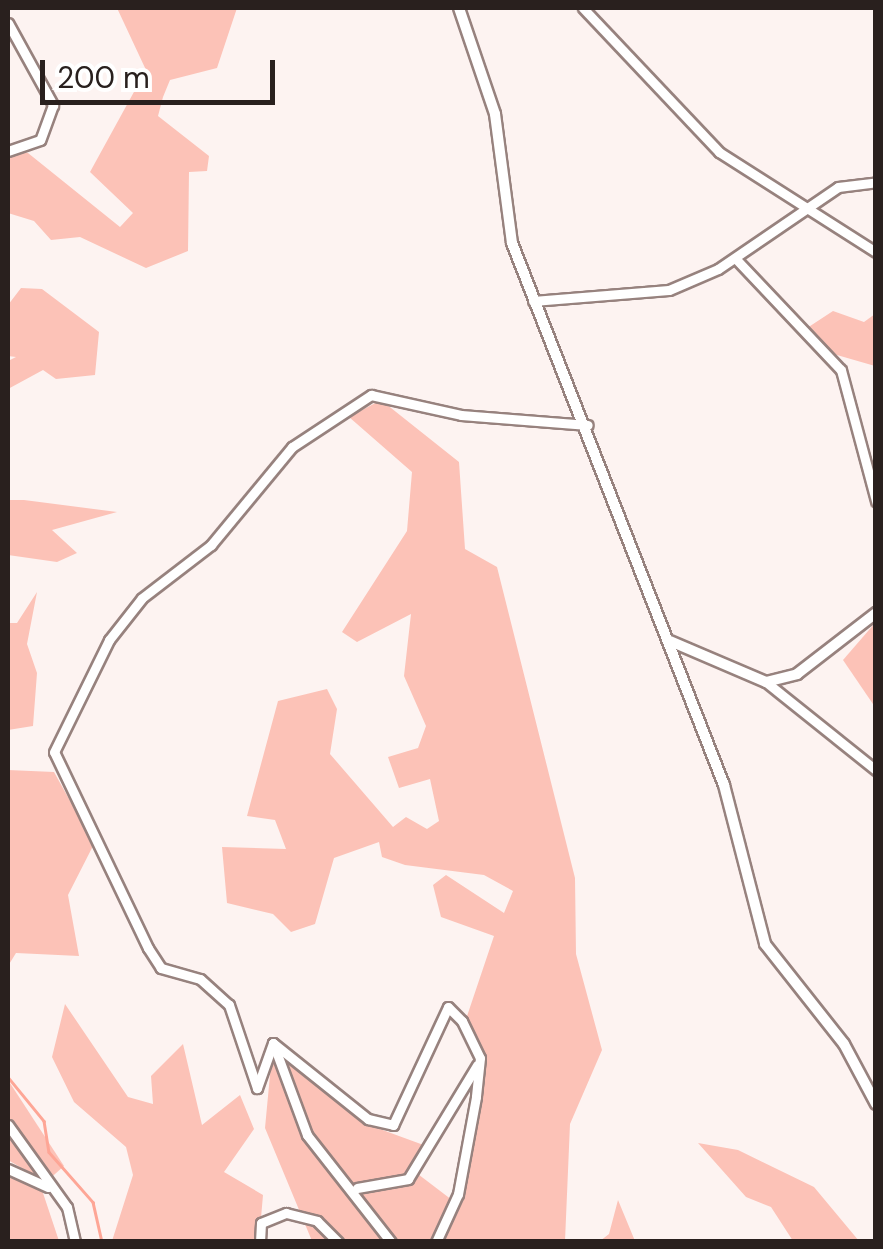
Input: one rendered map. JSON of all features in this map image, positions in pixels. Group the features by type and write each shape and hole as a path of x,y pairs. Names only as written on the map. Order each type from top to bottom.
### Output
{"street":[{"path":"459,8 495,114 512,243 532,300 588,425 739,827 765,944 844,1044 876,1104"},
{"path":"582,8 719,152 809,204 876,252"},
{"path":"8,23 53,105 40,140 8,151"},
{"path":"532,300 669,290 735,258 838,187 876,182"},
{"path":"735,258 842,370 876,501"},
{"path":"273,1044 257,1088 229,1005 200,979 161,968 148,948 54,752 108,640 142,598 211,545 292,447 371,395 462,415 588,425"},
{"path":"766,682 797,674 876,613"},
{"path":"670,642 766,682 876,770"},
{"path":"273,1044 381,1125 405,1108 448,1007 480,1058 458,1194 436,1242"},
{"path":"273,1044 307,1135 357,1188 390,1242"},
{"path":"357,1188 408,1179 480,1058"},
{"path":"8,1125 48,1187 67,1207 75,1242"},
{"path":"8,1170 48,1187"},
{"path":"260,1242 266,1218 286,1214 316,1222 338,1242"}],"shaded area":[{"path":"117,8 237,8 217,68 170,80 163,97 158,116 209,156 207,171 189,172 188,251 146,268 80,237 51,240 34,221 8,213 8,151 28,153 120,227 133,213 90,172 146,70"},
{"path":"21,288 42,289 99,332 95,375 56,379 43,370 8,389 8,361 16,357 8,356 8,305"},
{"path":"833,311 864,322 875,314 875,366 830,353 804,330"},
{"path":"381,400 459,462 465,549 497,567 575,878 576,954 602,1050 570,1124 565,1241 312,1241 265,1128 273,1043 369,1125 429,1147 410,1168 452,1200 479,1067 464,1025 494,936 441,917 433,885 446,875 504,913 513,891 484,875 405,865 382,857 379,842 334,858 315,924 291,932 273,914 227,903 222,847 286,849 275,820 247,816 278,701 327,689 337,709 330,754 393,827 406,817 427,829 439,821 430,779 399,788 388,757 418,748 426,726 404,676 411,614 357,642 342,632 407,531 412,472 349,417"},
{"path":"8,500 117,512 52,530 77,553 57,562 8,555"},
{"path":"37,592 27,644 37,673 33,726 8,730 8,623 17,623"},
{"path":"875,623 875,707 843,660"},
{"path":"8,770 54,772 94,844 68,895 79,956 16,953 8,966"},
{"path":"65,1004 128,1097 153,1104 151,1076 183,1044 202,1125 240,1095 254,1129 224,1172 263,1195 259,1241 112,1241 133,1175 126,1147 74,1102 52,1057"},
{"path":"8,1080 64,1166 46,1182 8,1160"},
{"path":"698,1143 738,1150 814,1187 859,1241 793,1241 771,1207 746,1197"},
{"path":"8,1174 42,1190 59,1241 8,1241"},
{"path":"618,1200 635,1241 600,1241 609,1234"}],"waterway":[{"path":"8,1077 44,1121 49,1152 93,1202 102,1242"}]}
